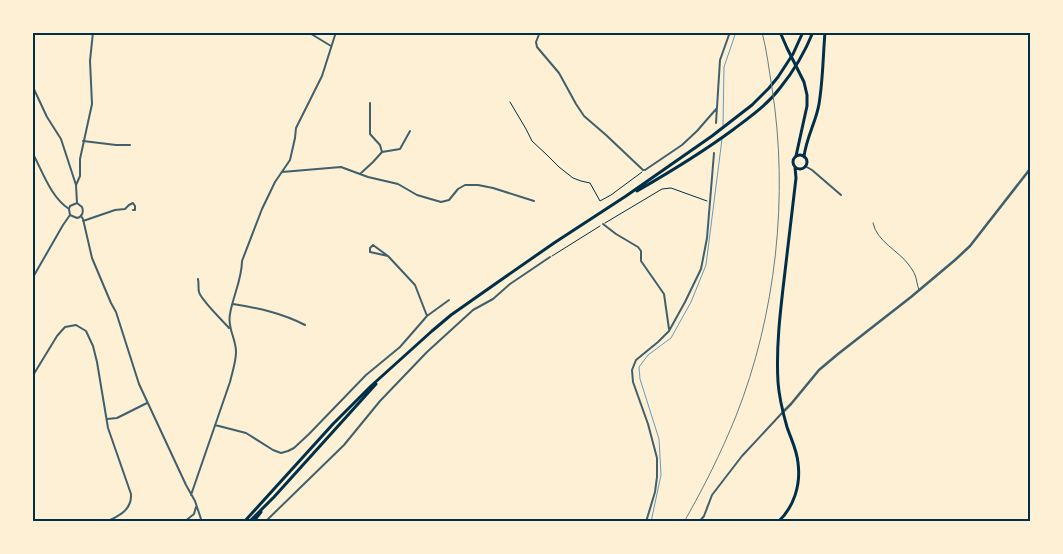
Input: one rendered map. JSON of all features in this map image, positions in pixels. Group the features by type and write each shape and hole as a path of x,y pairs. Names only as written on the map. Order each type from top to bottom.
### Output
{"main road":[{"path":"778,522 794,499 798,482 798,464 795,449 783,412 778,383 777,352 796,178 793,162 807,106 807,89 780,32"},
{"path":"244,522 333,424 417,344 464,306 712,136 752,105 778,77 793,54 803,32"},
{"path":"626,196 653,182 711,146 746,121 779,89 797,63 813,32"},
{"path":"796,178 805,166 806,143 819,104 825,32"},
{"path":"796,156 804,157"},
{"path":"795,167 801,169"},
{"path":"250,522 379,379"},
{"path":"254,522 274,497"}],"street":[{"path":"76,185 80,176 83,141 92,104 90,61 93,32"},
{"path":"308,32 331,46"},
{"path":"229,328 230,314 242,270 242,262 262,209 275,182 290,160 296,128 322,76 336,32"},
{"path":"540,32 536,42 537,47 559,73 584,116 606,134 641,169 645,170 682,145 717,108"},
{"path":"716,123 720,60 730,32"},
{"path":"32,85 47,117 61,139 76,185 77,203 82,207 83,213 81,216 84,221 92,258 116,312 147,403 195,501 202,522"},
{"path":"370,103 370,134 380,145 382,152"},
{"path":"360,174 382,152 400,149 410,130"},
{"path":"83,141 130,145"},
{"path":"32,279 70,215 69,209 57,199 33,153"},
{"path":"646,522 655,492 658,458 633,382 632,370 636,360 669,331 701,270 707,238 714,153"},
{"path":"805,166 841,195"},
{"path":"282,172 341,167 368,177 398,184 417,195 441,202 449,200 458,189 465,185 493,188 534,201"},
{"path":"699,522 704,516 712,496 742,456 791,404 819,370 951,264 970,246 1030,169"},
{"path":"69,209 73,204 77,203"},
{"path":"84,221 115,210 124,209 134,203 135,210 133,210"},
{"path":"70,215 77,218 81,216"},
{"path":"603,224 616,234 638,246 641,251 641,261 664,294 669,331"},
{"path":"388,256 370,252 370,248 373,245 388,256 415,285 427,316"},
{"path":"264,522 344,445 380,401 427,352 473,310 550,257"},
{"path":"191,495 230,382 236,352 233,336 229,328 199,292 198,279"},
{"path":"215,424 246,433 273,450 281,453 288,452 309,434 366,375 400,346 427,316 449,300"},
{"path":"233,304 270,311 305,325"},
{"path":"32,377 57,336 65,327 76,325 86,331 91,340 97,362 108,428 131,494 130,504 125,512 106,522"},
{"path":"107,420 117,418 147,403"},
{"path":"184,522 194,514 196,507"}],"lane":[{"path":"873,223 874,229 882,240 908,264 916,276 916,284 919,290"}],"path":[{"path":"510,102 532,141 573,178 590,183 600,201 612,195 645,170"},
{"path":"550,257 662,189 671,188 710,202"}],"waterway":[{"path":"723,125 724,67 736,32"},
{"path":"651,522 661,475 659,439 640,379 639,367 648,355 671,338 691,302 706,265 722,139"}],"railway":[{"path":"684,522 712,470 736,416 750,377 761,337 769,296 779,213 779,171 777,129 772,88 762,32"}]}
